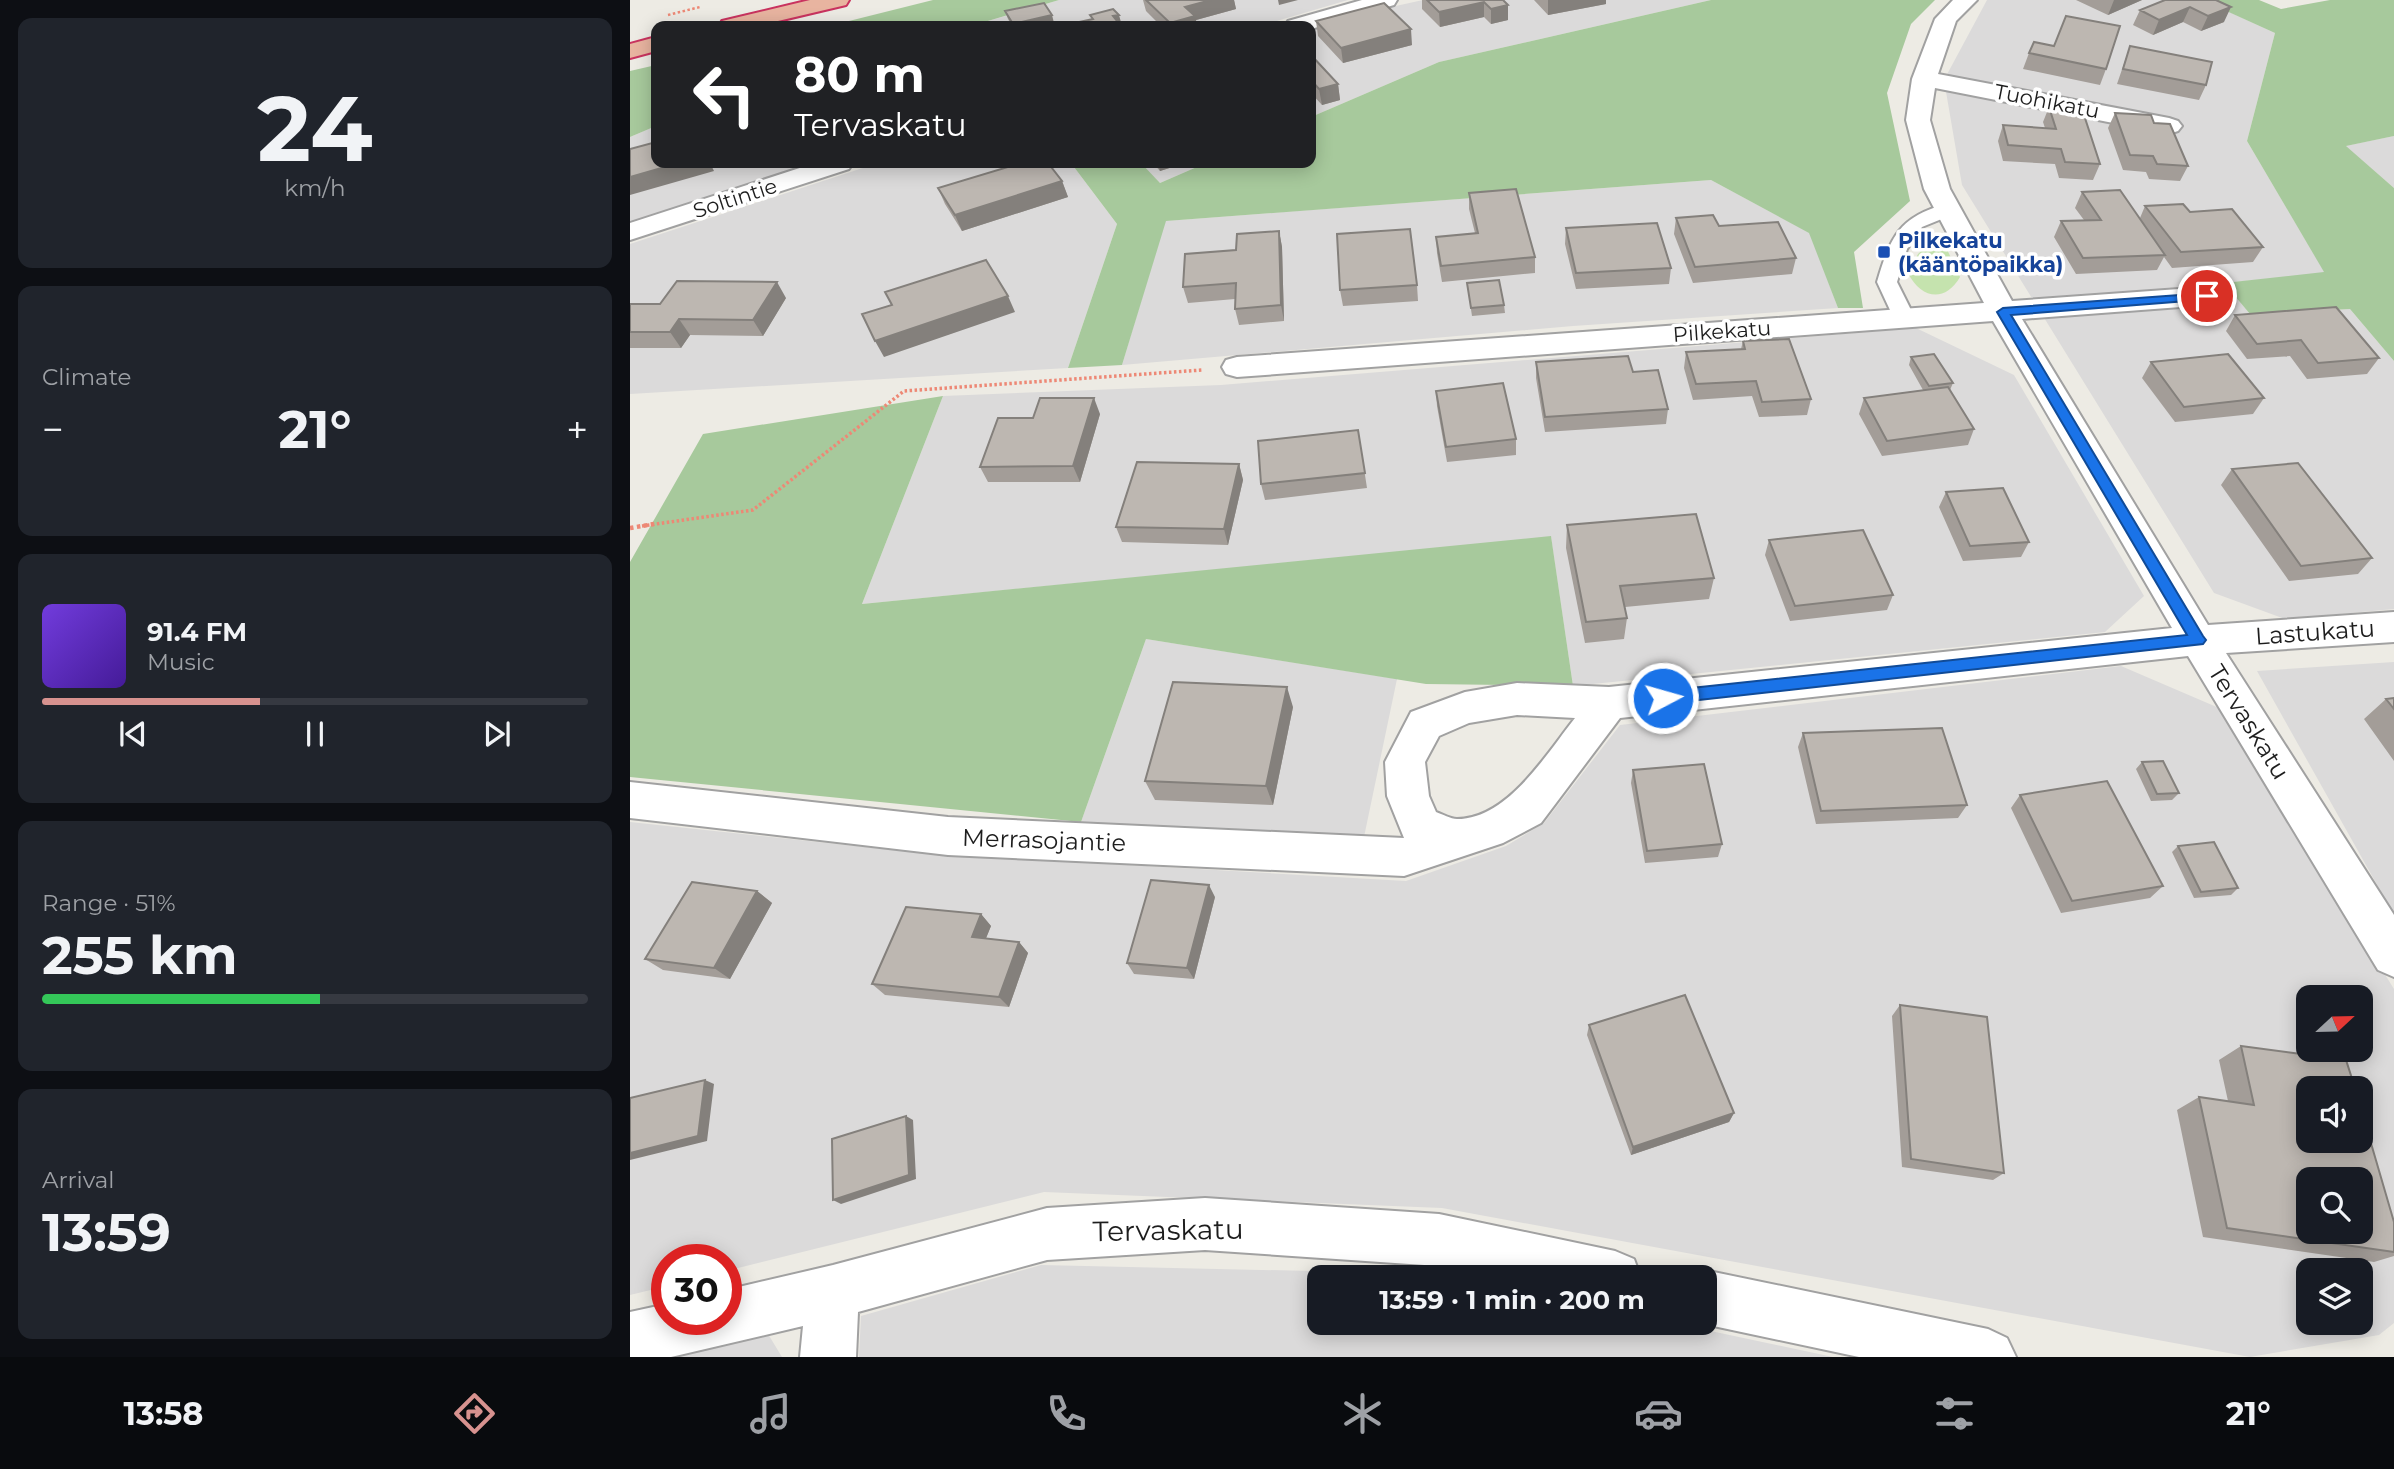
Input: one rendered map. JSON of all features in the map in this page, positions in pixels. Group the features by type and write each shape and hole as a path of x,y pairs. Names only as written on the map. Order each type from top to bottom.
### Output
{"highway":[{"path":"751,21 838,0"},
{"path":"630,51 651,45"}],"street":[{"path":"1313,21 1386,0"},
{"name":"Tervaskatu","path":"1966,0 1946,19 1924,79 1918,120 1937,189 2003,312 2198,640 2394,955"},
{"name":"Tuohikatu","path":"1924,79 2169,125"},
{"name":"Soltintie","path":"630,232 826,168"},
{"name":"Pilkekatu","path":"1237,367 2207,296"},
{"name":"Lastukatu","path":"1456,838 1421,825 1408,796 1405,762 1425,724 1465,708 1517,699 1609,703 2198,640 2394,627"},
{"path":"1456,838 1488,830 1526,810 1609,703"},
{"name":"Merrasojantie","path":"630,800 948,836 1404,857 1456,838"},
{"name":"Tervaskatu","path":"742,1313 833,1292 1047,1234 1205,1224 1439,1240 1555,1265"},
{"path":"828,1357 833,1292"},
{"path":"1717,1300 1988,1357"},
{"path":"630,1339 651,1334"}],"lane":[{"path":"1904,318 1887,282 1897,249 1915,223 1947,210"}],"path":[{"path":"668,14 706,6"},
{"path":"630,528 753,510 904,391 1237,367"}],"shaded area":[{"path":"1059,0 1348,0 1277,21 988,21"},
{"path":"1423,0 1711,0 1439,62 1316,115 1316,28 1364,13"},
{"path":"1987,0 2217,0 2212,4 2275,33 2247,141 2325,273 2225,283 2250,314 2350,309 2394,361 2394,609 2285,619 2214,593 1962,185 1944,80"},
{"path":"651,128 651,168 801,168 630,227 630,137"},
{"path":"2394,136 2394,188 2345,146"},
{"path":"863,168 1075,168 1117,224 1068,368 630,394 630,244"},
{"path":"1145,168 1194,168 1160,183"},
{"path":"1711,180 1810,233 1838,308 1573,326 1122,365 1165,221"},
{"path":"1916,328 2014,375 2144,596 2105,632 1573,686 1551,537 862,604 943,396 1221,385"},
{"path":"1146,639 1397,679 1364,837 1081,822"},
{"path":"2394,662 2394,915 2257,671"},
{"path":"2121,666 2219,708 2394,989 2394,1323 2379,1335 2250,1357 1442,1208 1044,1192 742,1267 742,1244 651,1244 651,1290 630,1295 630,822 921,853 1406,881 1506,846 1544,823 1620,725"},
{"path":"1041,1265 1307,1271 1307,1335 1717,1335 1717,1332 1833,1357 859,1357 861,1316"},
{"path":"768,1334 782,1357 674,1357"}],"green space":[{"path":"933,0 1059,0 988,21 849,21"},
{"path":"1711,0 1935,0 1911,24 1887,93 1910,201 1854,252 1863,308 1838,308 1809,233 1711,180 1166,221 1122,365 1068,368 1117,224 1075,168 1146,168 1160,183 1194,168 1316,168 1316,115 1439,62"},
{"path":"2217,0 2259,0 2281,9 2330,0 2394,0 2394,136 2346,146 2394,188 2394,361 2350,309 2250,314 2224,283 2324,272 2247,141 2275,33 2211,4"},
{"path":"651,66 651,128 630,137 630,71"},
{"path":"1938,236 1960,277 1947,291 1940,294 1926,293 1913,282 1908,273 1918,254"},
{"path":"943,396 862,604 1551,536 1573,686 1426,684 1146,639 1081,822 630,777 630,562 703,434"}],"building":[{"path":"1146,0 1211,0 1185,7 1195,16 1168,21"},
{"path":"1427,0 1503,0 1508,5 1491,9 1484,2 1439,12"},
{"path":"2165,0 2216,0 2231,7 2208,16 2190,7 2159,20 2140,10"},
{"path":"1044,3 1052,15 1026,21 1011,21 1005,11"},
{"path":"1384,3 1411,29 1341,48 1316,21"},
{"path":"1113,9 1119,15 1113,16 1117,21 1084,21 1093,19 1090,15"},
{"path":"2066,16 2120,26 2106,69 2029,53 2034,42 2054,46"},
{"path":"2130,46 2212,62 2206,85 2123,69"},
{"path":"1316,60 1338,84 1319,89 1316,86"},
{"path":"2049,107 2082,109 2100,164 2065,162 2061,149 2008,145 2003,125 2056,129"},
{"path":"2115,113 2151,115 2154,123 2170,124 2188,166 2157,164 2153,156 2130,155"},
{"path":"651,143 651,168 662,168 630,177 630,149"},
{"path":"1005,168 1052,168 1062,181 955,215 938,188"},
{"path":"1516,189 1535,257 1441,266 1436,237 1478,233 1469,193"},
{"path":"2120,190 2165,255 2083,258 2061,221 2101,220 2082,192"},
{"path":"2183,204 2190,212 2232,209 2263,247 2181,252 2145,206"},
{"path":"1713,215 1719,226 1778,222 1796,258 1695,267 1676,218"},
{"path":"1657,223 1671,268 1576,273 1566,228"},
{"path":"1410,229 1417,285 1340,290 1337,234"},
{"path":"1279,231 1281,305 1235,309 1236,283 1183,287 1185,254 1236,250 1237,234"},
{"path":"986,260 1008,296 875,341 862,314 892,305 885,292"},
{"path":"1499,280 1504,305 1471,308 1467,283"},
{"path":"677,281 777,282 753,320 679,319 670,332 630,332 630,304 660,304"},
{"path":"2336,307 2379,358 2318,363 2301,340 2257,344 2235,315"},
{"path":"1789,339 1811,399 1762,402 1756,381 1696,384 1686,352 1745,349 1743,341"},
{"path":"1934,354 1953,383 1929,386 1911,357"},
{"path":"2228,354 2264,398 2184,407 2151,362"},
{"path":"1628,356 1633,372 1658,370 1668,409 1545,417 1536,362"},
{"path":"1503,383 1516,439 1446,447 1436,391"},
{"path":"1948,387 1974,429 1887,441 1864,398"},
{"path":"1040,398 1094,398 1073,466 980,467 998,418 1033,418"},
{"path":"1358,430 1365,473 1261,484 1258,441"},
{"path":"1137,462 1239,464 1224,529 1116,527"},
{"path":"2298,463 2372,558 2301,566 2232,469"},
{"path":"2003,488 2029,542 1970,546 1946,492"},
{"path":"1696,514 1714,578 1620,586 1627,618 1586,622 1567,525"},
{"path":"1863,530 1893,595 1795,606 1769,540"},
{"path":"1173,682 1287,687 1266,786 1145,781"},
{"path":"2394,698 2394,709 2386,699"},
{"path":"1942,728 1967,805 1821,811 1803,733"},
{"path":"2163,761 2179,793 2157,794 2142,762"},
{"path":"1704,764 1722,844 1647,851 1633,770"},
{"path":"2107,781 2163,886 2072,901 2020,795"},
{"path":"2214,842 2238,888 2201,892 2178,846"},
{"path":"1151,880 1209,885 1187,968 1127,963"},
{"path":"692,882 757,891 714,968 645,959"},
{"path":"906,907 981,914 972,937 1019,942 999,997 872,984"},
{"path":"1685,995 1734,1113 1633,1147 1589,1025"},
{"path":"1900,1005 1987,1017 2004,1173 1911,1159"},
{"path":"2241,1046 2296,1053 2296,1062 2347,1062 2351,1076 2296,1076 2296,1153 2373,1153 2373,1150 2394,1222 2394,1252 2338,1244 2373,1244 2373,1167 2296,1167 2296,1238 2227,1228 2199,1097 2254,1105"},
{"path":"705,1080 698,1136 630,1153 630,1098"},
{"path":"906,1116 909,1175 833,1200 832,1139"}],"place":[{"name":"Pilkekatu (kääntöpaikka)","path":"1884,252"}],"route":[{"path":"1663,698 2198,640 2003,312 2207,296"}]}
